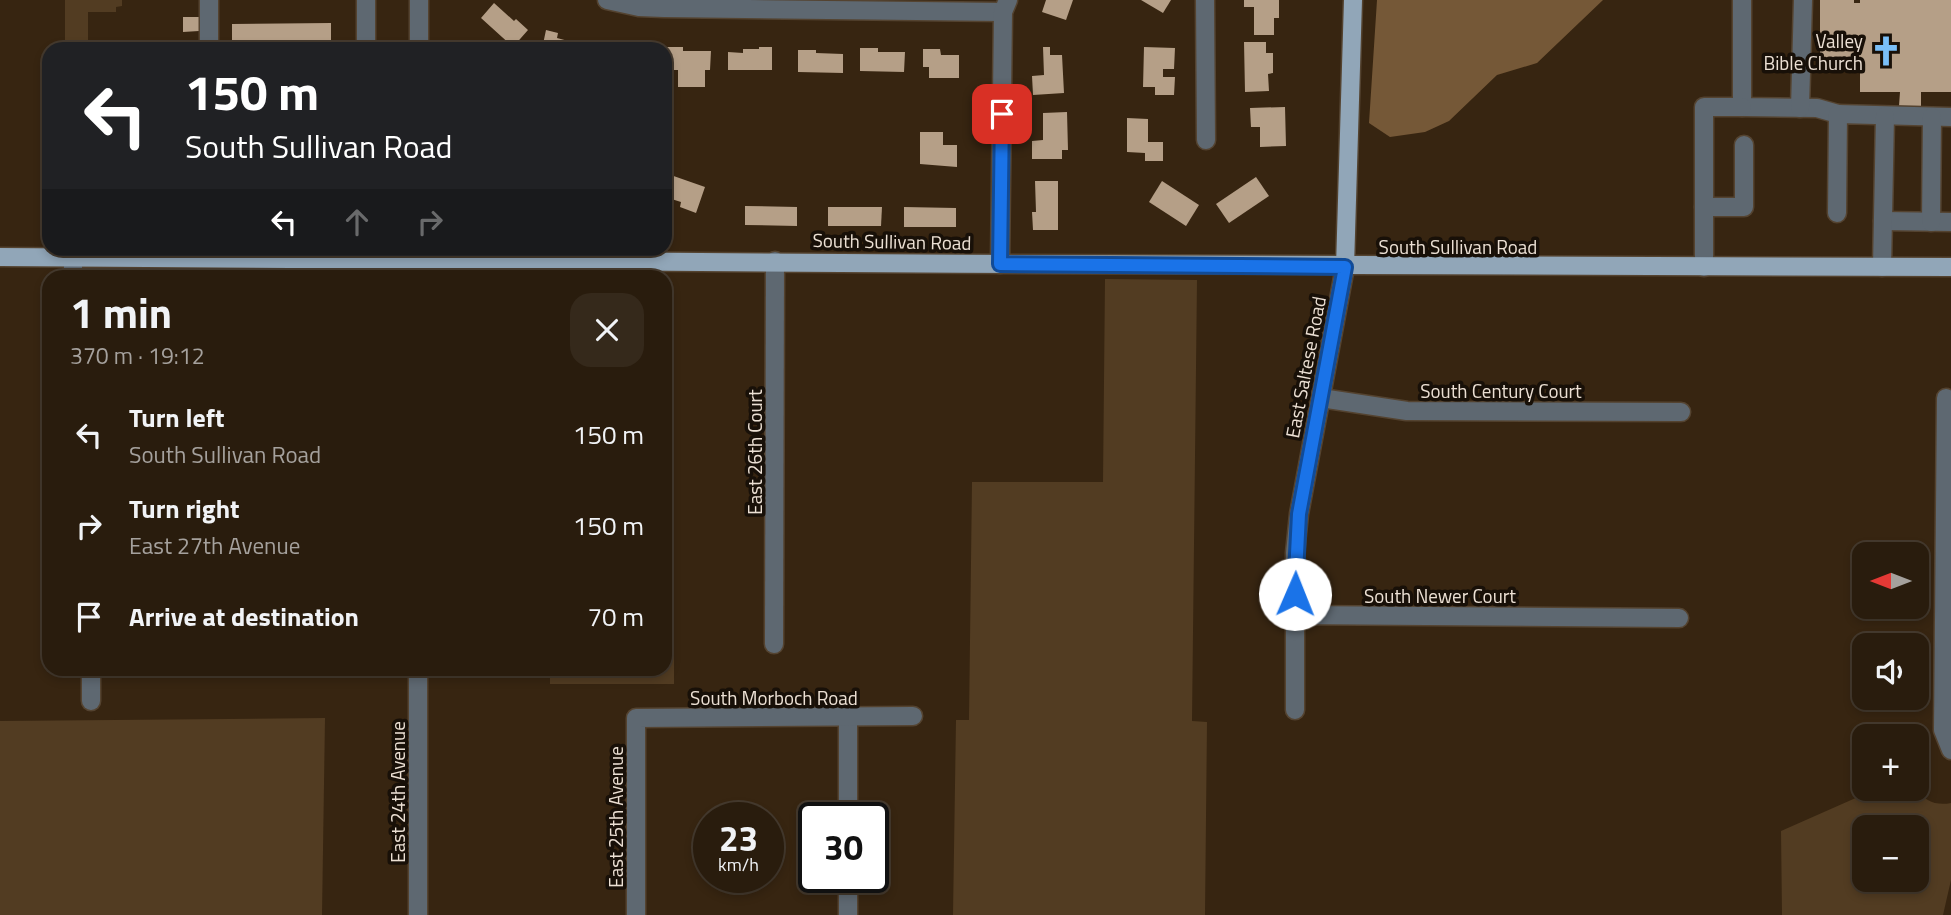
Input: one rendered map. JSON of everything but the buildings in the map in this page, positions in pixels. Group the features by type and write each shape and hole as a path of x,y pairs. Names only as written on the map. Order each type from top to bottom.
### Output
{"main road":[{"name":"East Saltese Road","path":"1345,267 1353,0"},
{"name":"South Sullivan Road","path":"0,257 1345,267 1951,267"}],"street":[{"path":"209,0 209,42"},
{"path":"366,0 366,42"},
{"path":"419,0 419,42"},
{"path":"607,0 639,7 664,8 1005,6 1000,264"},
{"path":"1205,0 1206,140"},
{"path":"1742,0 1742,107"},
{"path":"1800,108 1803,0"},
{"path":"1704,267 1704,107 1817,108 1838,114 1951,117"},
{"path":"1837,214 1838,114"},
{"path":"1882,267 1885,116"},
{"path":"1931,222 1932,117"},
{"path":"1704,207 1744,207 1744,145"},
{"path":"1883,221 1951,222"},
{"path":"73,257 73,270"},
{"name":"East 26th Court","path":"774,644 775,261"},
{"name":"East Saltese Road","path":"1295,615 1295,553 1299,514 1345,267"},
{"name":"South Century Court","path":"1321,398 1407,411 1681,412"},
{"path":"1946,398 1943,730 1951,750"},
{"path":"1295,615 1295,710"},
{"name":"South Newer Court","path":"1295,615 1679,618"},
{"path":"90,676 90,701"},
{"name":"East 24th Avenue","path":"418,676 418,915"},
{"name":"South Morboch Road","path":"636,718 912,716"},
{"name":"East 25th Avenue","path":"636,718 636,915"},
{"path":"848,718 848,802"},
{"path":"848,893 848,915"}],"shaded area":[{"path":"65,0 122,0 122,6 116,7 116,12 88,12 88,42 65,42"},
{"path":"1377,0 1603,0 1537,63 1497,75 1449,121 1425,132 1390,137 1369,123"},
{"path":"1105,279 1197,280 1192,721 1207,722 1205,915 953,915 956,720 969,720 972,482 1103,482"},
{"path":"674,371 674,684 550,684 550,676 672,676"},
{"path":"325,718 322,915 0,915 0,721"},
{"path":"1852,800 1951,803 1951,880 1943,915 1782,915 1781,831"}],"place":[{"name":"Valley Bible Church","path":"1886,51"}],"route":[{"path":"1002,114 1000,264 1345,267 1299,514 1295,594"}]}
